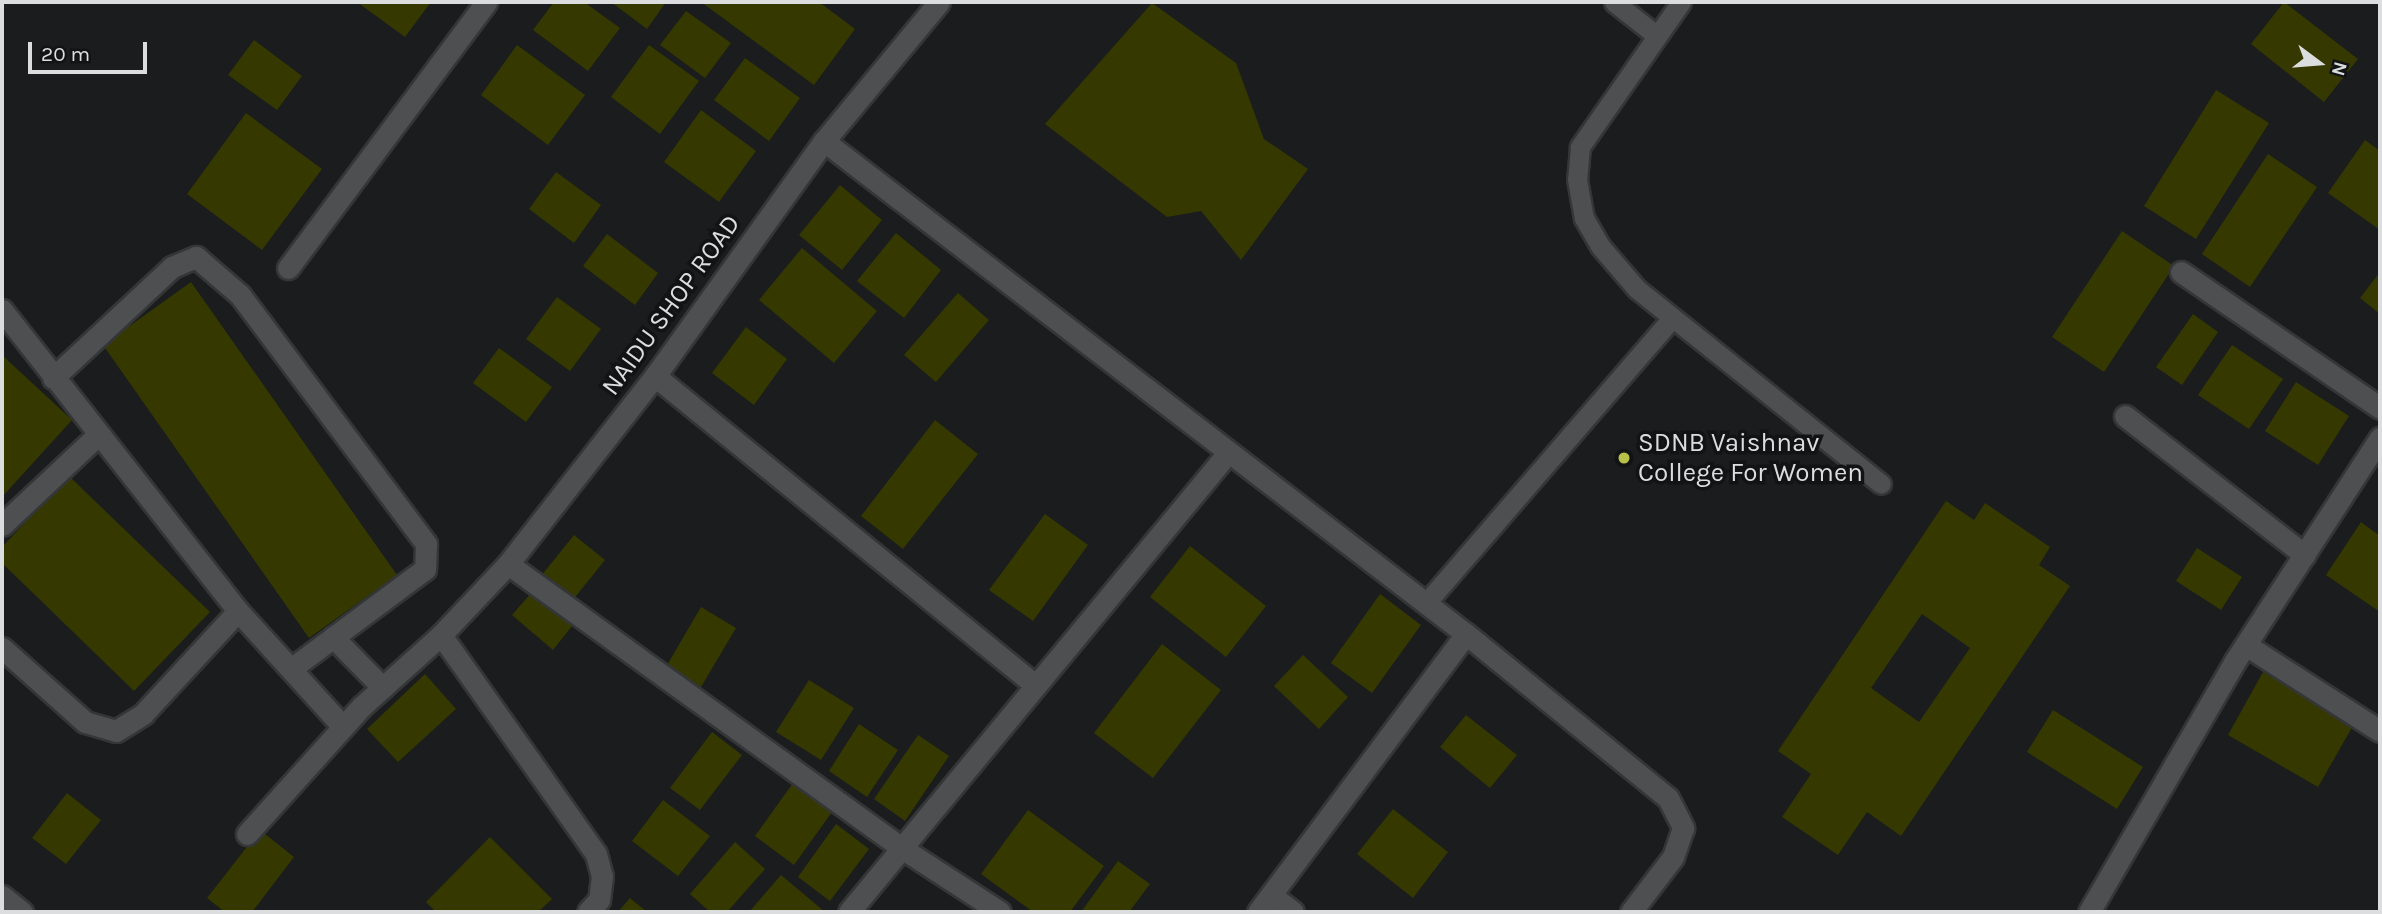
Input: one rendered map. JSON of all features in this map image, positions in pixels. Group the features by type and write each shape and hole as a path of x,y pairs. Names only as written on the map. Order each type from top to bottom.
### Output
{"street":[{"path":"288,268 486,2"},
{"name":"NAIDU SHOP ROAD","path":"247,834 343,727 448,629 508,564 655,376 824,141 939,2"},
{"path":"824,141 1227,454 1466,634 1668,798 1683,828 1673,857 1631,912"},
{"path":"53,378 172,267 196,257 215,270 274,339 426,544 425,569 375,610 333,636 292,668"},
{"path":"2181,272 2380,408"},
{"path":"2,310 238,611 343,727"},
{"path":"655,376 1035,685"},
{"path":"2125,416 2305,555"},
{"path":"2,524 98,435"},
{"path":"2090,912 2246,645 2380,438"},
{"path":"849,912 1227,454"},
{"path":"508,564 900,847 1000,912"},
{"path":"2,648 85,722 116,731 143,714 238,611"},
{"path":"448,629 596,854 602,876 598,900 588,912"},
{"path":"1293,912 1265,904 1466,634"},
{"path":"333,636 383,688"},
{"path":"2246,645 2380,732"},
{"path":"2,896 22,912"}],"lane":[{"path":"1614,2 1656,35"},
{"path":"1681,2 1580,147 1577,179 1584,218 1600,246 1637,289 1881,484"},
{"path":"1426,603 1672,317"}],"building":[{"path":"357,2 431,2 405,37"},
{"path":"554,2 584,2 620,28 588,71 533,30"},
{"path":"611,2 666,2 647,29"},
{"path":"701,2 819,2 855,29 814,85"},
{"path":"2284,2 2358,59 2324,102 2251,44"},
{"path":"1152,3 1236,63 1264,139 1308,169 1241,260 1201,211 1167,217 1045,124"},
{"path":"686,11 731,43 705,78 660,45"},
{"path":"254,40 302,76 277,110 228,75"},
{"path":"517,45 585,95 548,145 481,95"},
{"path":"649,45 699,81 660,134 611,97"},
{"path":"745,58 800,98 769,141 714,100"},
{"path":"2216,90 2269,123 2196,239 2144,206"},
{"path":"701,110 756,151 719,202 664,162"},
{"path":"246,113 322,169 262,250 187,194"},
{"path":"2365,140 2380,151 2380,230 2328,193"},
{"path":"2268,154 2317,187 2250,287 2202,254"},
{"path":"556,172 601,205 574,243 529,209"},
{"path":"840,185 882,220 842,270 799,235"},
{"path":"2122,231 2174,266 2104,372 2052,337"},
{"path":"896,233 941,270 904,318 857,281"},
{"path":"607,234 658,273 635,305 583,266"},
{"path":"802,248 877,311 834,363 759,300"},
{"path":"2380,272 2380,314 2360,298"},
{"path":"191,282 397,575 309,638 103,345"},
{"path":"958,293 989,320 936,382 904,355"},
{"path":"557,297 601,329 570,371 526,339"},
{"path":"2193,314 2218,332 2182,385 2156,367"},
{"path":"746,327 787,359 754,405 712,373"},
{"path":"2232,345 2283,379 2249,429 2198,395"},
{"path":"499,348 552,387 526,422 473,383"},
{"path":"2,355 72,420 2,497"},
{"path":"2296,382 2349,416 2318,465 2265,431"},
{"path":"935,420 978,454 903,549 861,516"},
{"path":"69,476 210,612 134,691 2,563 2,547"},
{"path":"1946,501 1974,520 1985,503 2050,547 2039,565 2070,586 1901,836 1867,812 1838,855 1782,817 1811,774 1778,751","holes":["1922,614 1970,648 1919,722 1871,688"]},
{"path":"1045,514 1088,545 1033,621 989,590"},
{"path":"2361,522 2380,536 2380,612 2326,575"},
{"path":"574,535 605,560 572,601 541,576"},
{"path":"1190,546 1266,606 1226,657 1150,597"},
{"path":"2197,548 2242,577 2221,610 2176,581"},
{"path":"532,592 572,626 553,650 512,615"},
{"path":"1380,594 1421,625 1372,693 1331,663"},
{"path":"701,607 736,628 698,692 663,672"},
{"path":"1162,644 1221,690 1153,778 1094,733"},
{"path":"1303,655 1348,697 1319,729 1274,686"},
{"path":"2263,672 2354,724 2318,787 2228,735"},
{"path":"425,674 456,709 398,762 367,729"},
{"path":"809,680 854,708 821,760 776,732"},
{"path":"2053,710 2143,767 2117,809 2027,752"},
{"path":"1466,715 1517,755 1490,788 1440,747"},
{"path":"859,724 898,750 867,797 829,771"},
{"path":"712,732 742,755 700,810 670,788"},
{"path":"918,735 949,756 905,821 874,799"},
{"path":"793,783 832,812 794,865 755,836"},
{"path":"67,793 101,820 66,864 32,838"},
{"path":"663,800 710,836 678,876 632,841"},
{"path":"1393,809 1448,852 1413,898 1357,854"},
{"path":"1028,810 1104,866 1070,912 1033,912 981,874"},
{"path":"836,824 869,849 830,901 798,877"},
{"path":"260,830 294,857 252,912 225,912 207,898"},
{"path":"490,837 552,899 538,912 436,912 426,902"},
{"path":"735,842 765,869 727,912 710,912 690,894"},
{"path":"1118,861 1150,884 1129,912 1081,912"},
{"path":"781,875 825,912 749,912"},
{"path":"630,898 647,912 618,912"}],"place":[{"name":"SDNB Vaishnav College For Women","path":"1624,458"}]}
